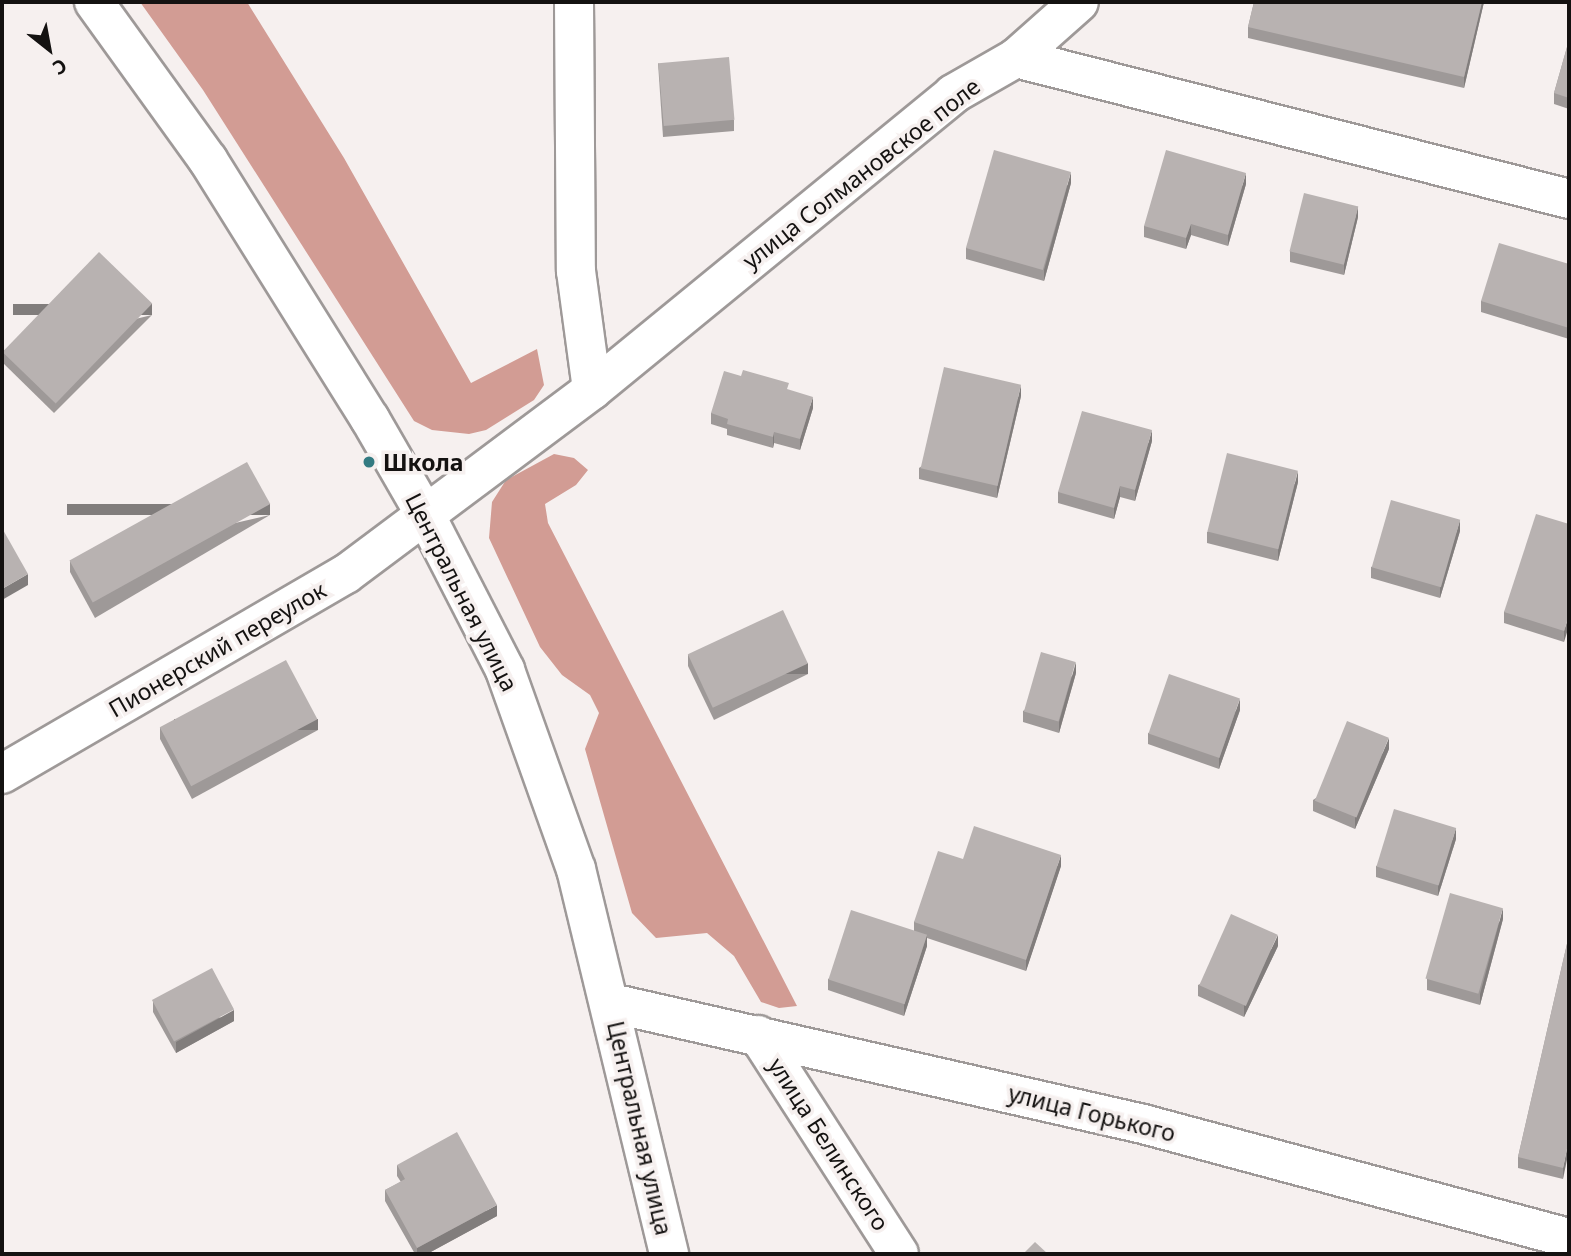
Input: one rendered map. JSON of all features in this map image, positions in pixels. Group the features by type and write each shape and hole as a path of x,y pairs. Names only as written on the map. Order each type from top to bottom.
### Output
{"street":[{"name":"Центральная улица","path":"94,2 135,52 208,160 426,516 505,670 547,781 576,869 611,1003 669,1254"},
{"path":"574,2 576,271 592,390"},
{"name":"улица Солмановское поле","path":"426,516 592,390 953,94 1016,58 1079,2"},
{"path":"1016,58 1569,199"},
{"name":"Пионерский переулок","path":"2,774 346,574 426,516"},
{"name":"улица Горького","path":"611,1003 1143,1124 1569,1238"},
{"name":"улица Белинского","path":"758,1035 899,1254"}],"shaded area":[{"path":"140,2 247,2 344,158 471,383 537,349 544,385 534,400 486,430 469,434 432,430 414,421 203,90"},
{"path":"554,454 574,458 588,470 576,485 545,504 548,523 797,1006 779,1008 761,1002 734,956 707,933 656,938 632,913 585,749 599,713 590,695 562,675 540,647 489,538 492,502 506,480"}],"building":[{"path":"1254,2 1482,2 1464,77 1248,27"},
{"path":"1569,40 1569,98 1554,93"},
{"path":"729,57 734,120 664,126 658,63"},
{"path":"994,150 1071,172 1043,270 966,248"},
{"path":"1166,150 1246,173 1228,235 1191,224 1186,238 1144,226"},
{"path":"1304,193 1358,207 1344,265 1289,251"},
{"path":"1499,243 1569,264 1569,328 1481,301"},
{"path":"99,252 152,303 56,403 2,352"},
{"path":"944,367 1021,385 998,486 921,468"},
{"path":"743,370 789,383 787,389 813,397 800,439 774,432 773,437 727,424 728,419 711,413 724,371 741,376"},
{"path":"1082,411 1152,430 1135,490 1120,486 1114,508 1058,492"},
{"path":"1227,453 1298,471 1278,549 1207,532"},
{"path":"247,462 270,504 93,602 69,560"},
{"path":"1391,500 1460,520 1441,587 1372,567"},
{"path":"1536,514 1569,524 1569,615 1564,631 1504,612"},
{"path":"2,528 28,574 2,589"},
{"path":"783,610 808,663 713,708 688,654"},
{"path":"1041,652 1076,662 1059,722 1024,712"},
{"path":"286,660 317,719 191,786 160,727"},
{"path":"1169,674 1240,698 1219,758 1148,734"},
{"path":"1347,721 1389,738 1357,818 1315,801"},
{"path":"1394,809 1456,828 1439,885 1376,866"},
{"path":"974,826 1061,855 1026,960 914,922 938,851 963,859"},
{"path":"1450,893 1503,908 1478,994 1425,979"},
{"path":"851,910 927,935 905,1004 828,979"},
{"path":"1231,914 1278,935 1246,1006 1199,985"},
{"path":"1569,935 1569,1139 1563,1168 1518,1157"},
{"path":"212,968 234,1009 174,1041 152,1000"},
{"path":"457,1132 497,1205 417,1248 385,1190 405,1179 397,1165"},
{"path":"1035,1242 1048,1254 1023,1254"}],"place":[{"name":"Школа","path":"369,462"}]}
